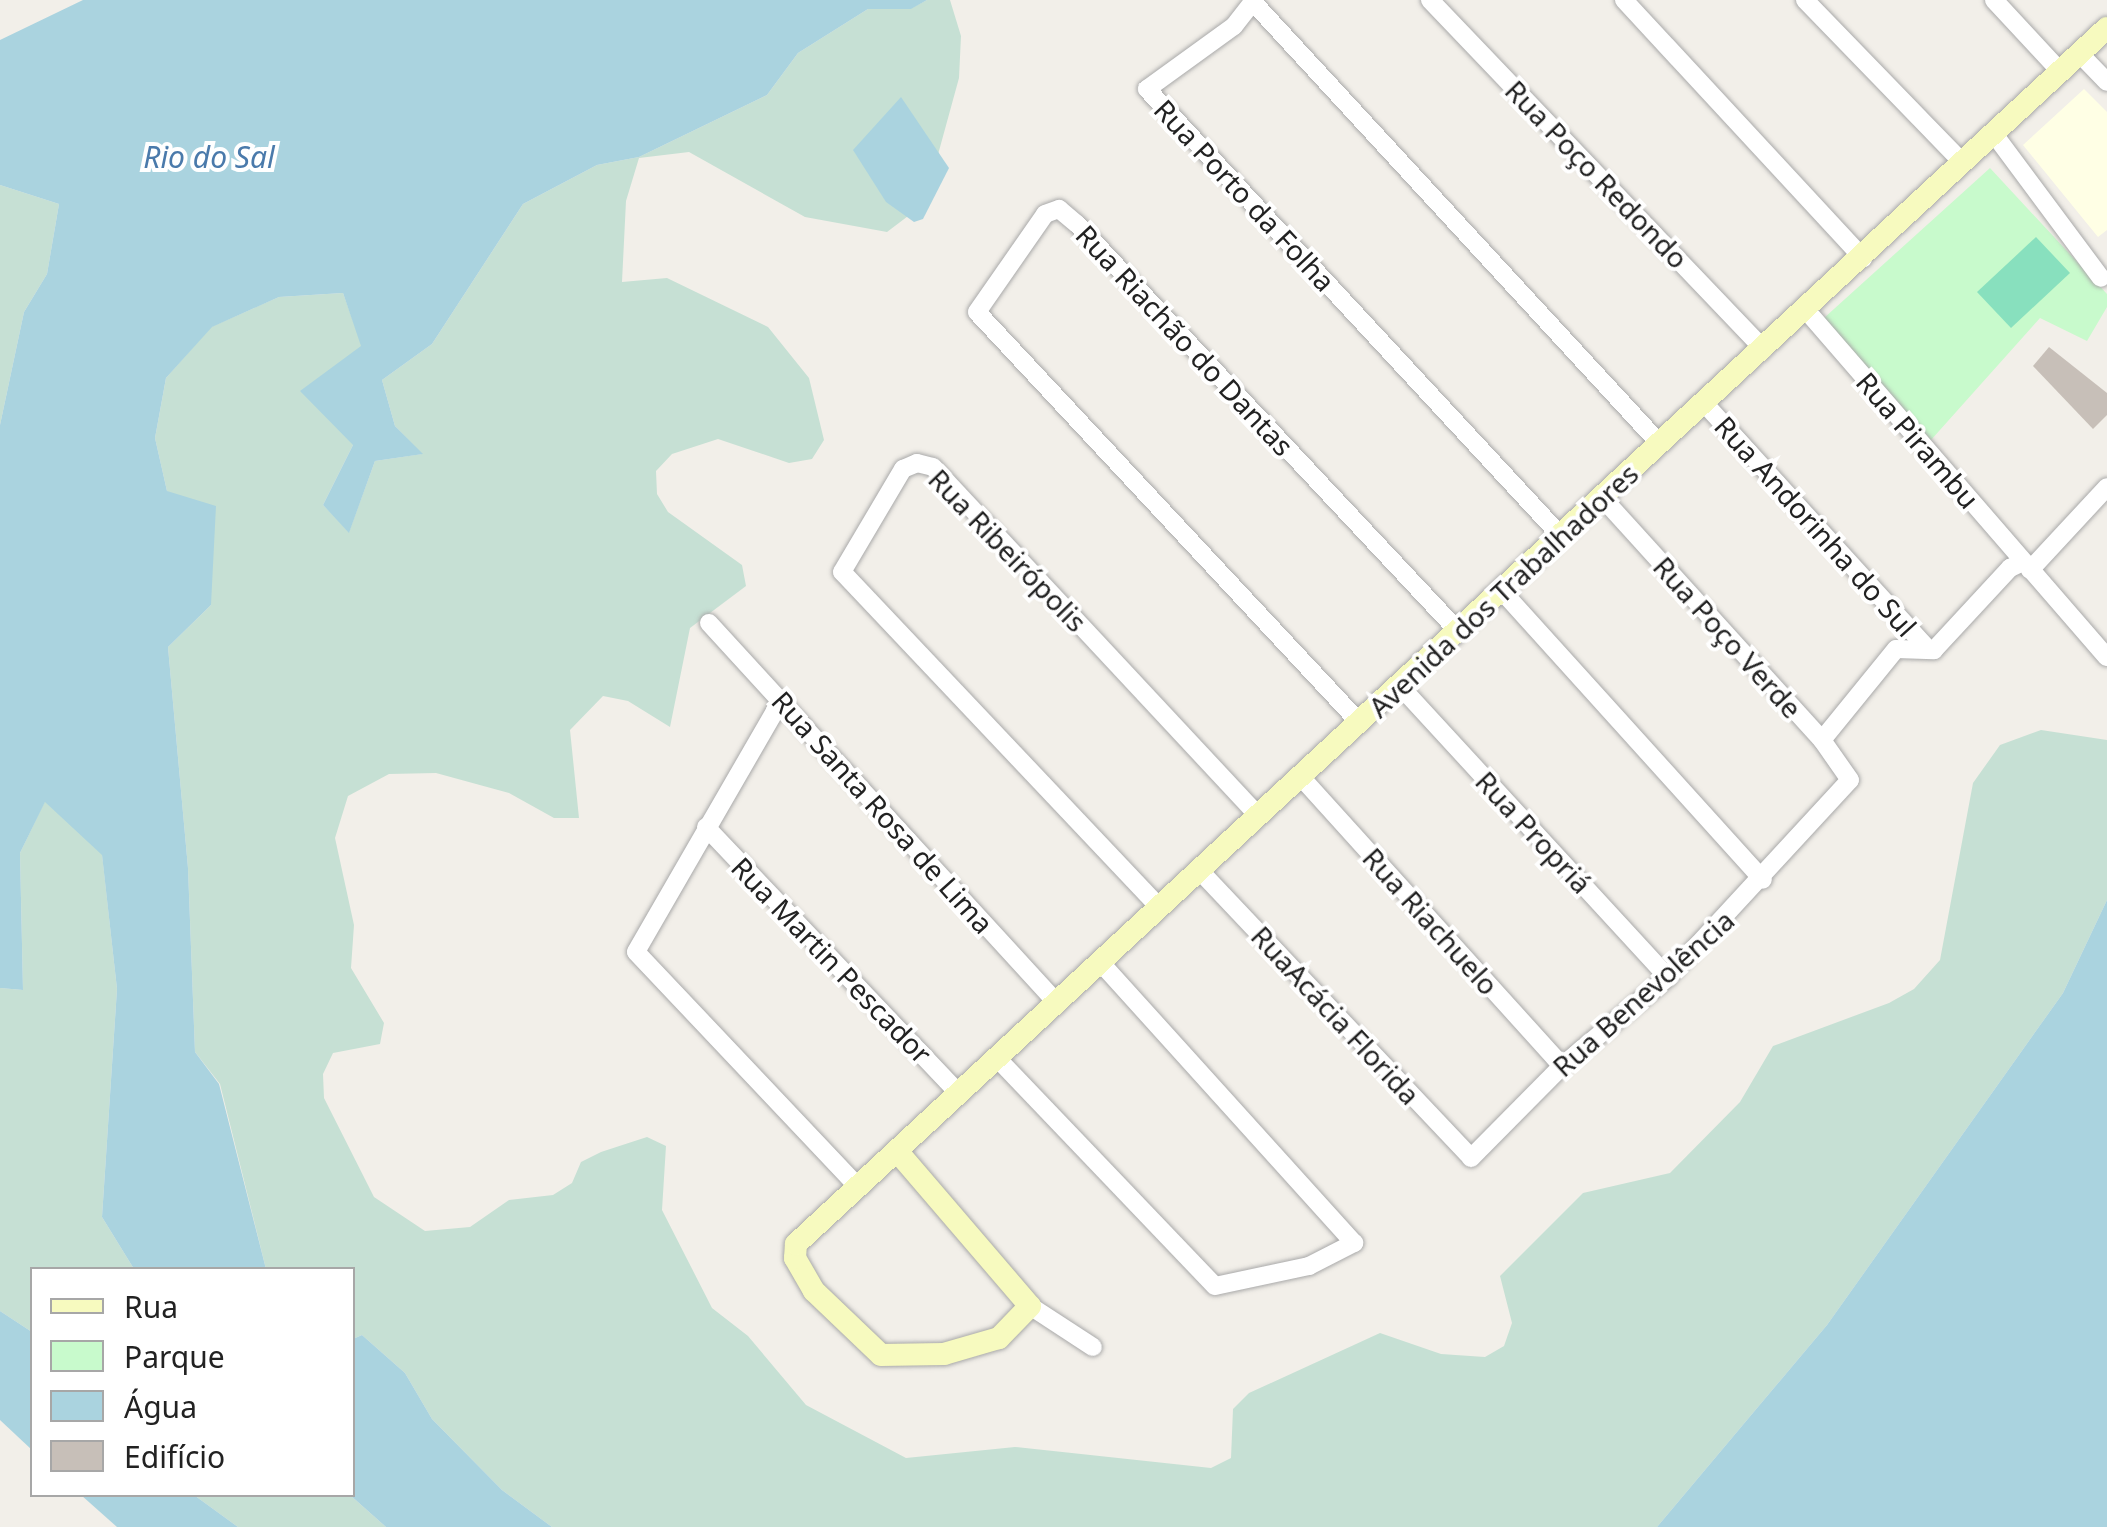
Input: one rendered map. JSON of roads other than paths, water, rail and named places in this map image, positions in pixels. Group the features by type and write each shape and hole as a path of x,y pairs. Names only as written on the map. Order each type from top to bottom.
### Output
{"street":[{"name":"Rua Poço Redondo","path":"1430,0 1764,349"},
{"path":"1624,0 1862,258"},
{"path":"1805,0 1962,162"},
{"path":"1994,0 2061,72"},
{"name":"Rua Porto da Folha","path":"1560,535 1146,89 1234,26 1253,2 1660,444"},
{"name":"Avenida dos Trabalhadores","path":"1030,1306 998,1338 965,1350 907,1358 874,1352 814,1291 794,1253 802,1237 1201,872 2107,28"},
{"path":"2079,53 2107,82"},
{"path":"1994,134 2101,278"},
{"name":"Rua Riachão do Dantas","path":"1360,722 977,312 1045,214 1059,209 1077,224 1458,631"},
{"name":"Rua Pirambu","path":"1806,310 2107,657"},
{"name":"Rua Andorinha do Sul","path":"1705,404 1927,648"},
{"name":"Rua Ribeirópolis","path":"1159,907 842,572 903,468 918,462 933,468 1258,816"},
{"path":"1822,740 1896,649 1927,648 1950,636 2010,568 2027,566 2107,487"},
{"name":"Rua Poço Verde","path":"1602,497 1822,740 1850,780"},
{"path":"1502,592 1763,880"},
{"name":"Rua Santa Rosa de Lima","path":"709,623 1056,1002"},
{"name":"Rua Propriá","path":"1400,686 1668,977"},
{"path":"786,707 776,711 636,952 857,1186"},
{"name":"Rua Riachuelo","path":"1300,777 1562,1066"},
{"name":"Rua Benevolência","path":"1471,1158 1562,1066 1668,977 1763,880 1850,780"},
{"name":"Rua Martin Pescador","path":"706,827 958,1093"},
{"name":"RuaAcácia Florida","path":"1201,872 1471,1158"},
{"path":"997,1058 1208,1281 1225,1288 1309,1266 1354,1243 1099,962"},
{"path":"898,1151 1030,1306 1093,1347"}],"water":[{"name":"Rio do Sal","path":"83,0 927,0 911,9 868,9 798,53 767,95 639,157 597,165 523,204 432,344 382,380 395,426 423,454 375,461 349,533 323,505 353,445 300,391 361,346 343,293 279,297 212,327 166,378 155,438 167,491 216,506 211,605 168,647 188,868 195,1052 219,1084 265,1267 133,1267 102,1217 117,989 102,855 45,802 20,853 23,990 0,988 0,425 24,312 47,274 59,204 0,185 0,40"},
{"path":"901,97 949,168 923,219 914,222 886,202 853,150"},
{"path":"2107,900 2107,1527 1657,1527 1827,1325 2063,993"},
{"path":"0,1311 30,1331 30,1448 0,1420"},
{"path":"362,1335 405,1373 432,1419 502,1490 552,1527 386,1527 352,1497 355,1338"},
{"path":"83,1497 197,1497 238,1527 117,1527"}]}
